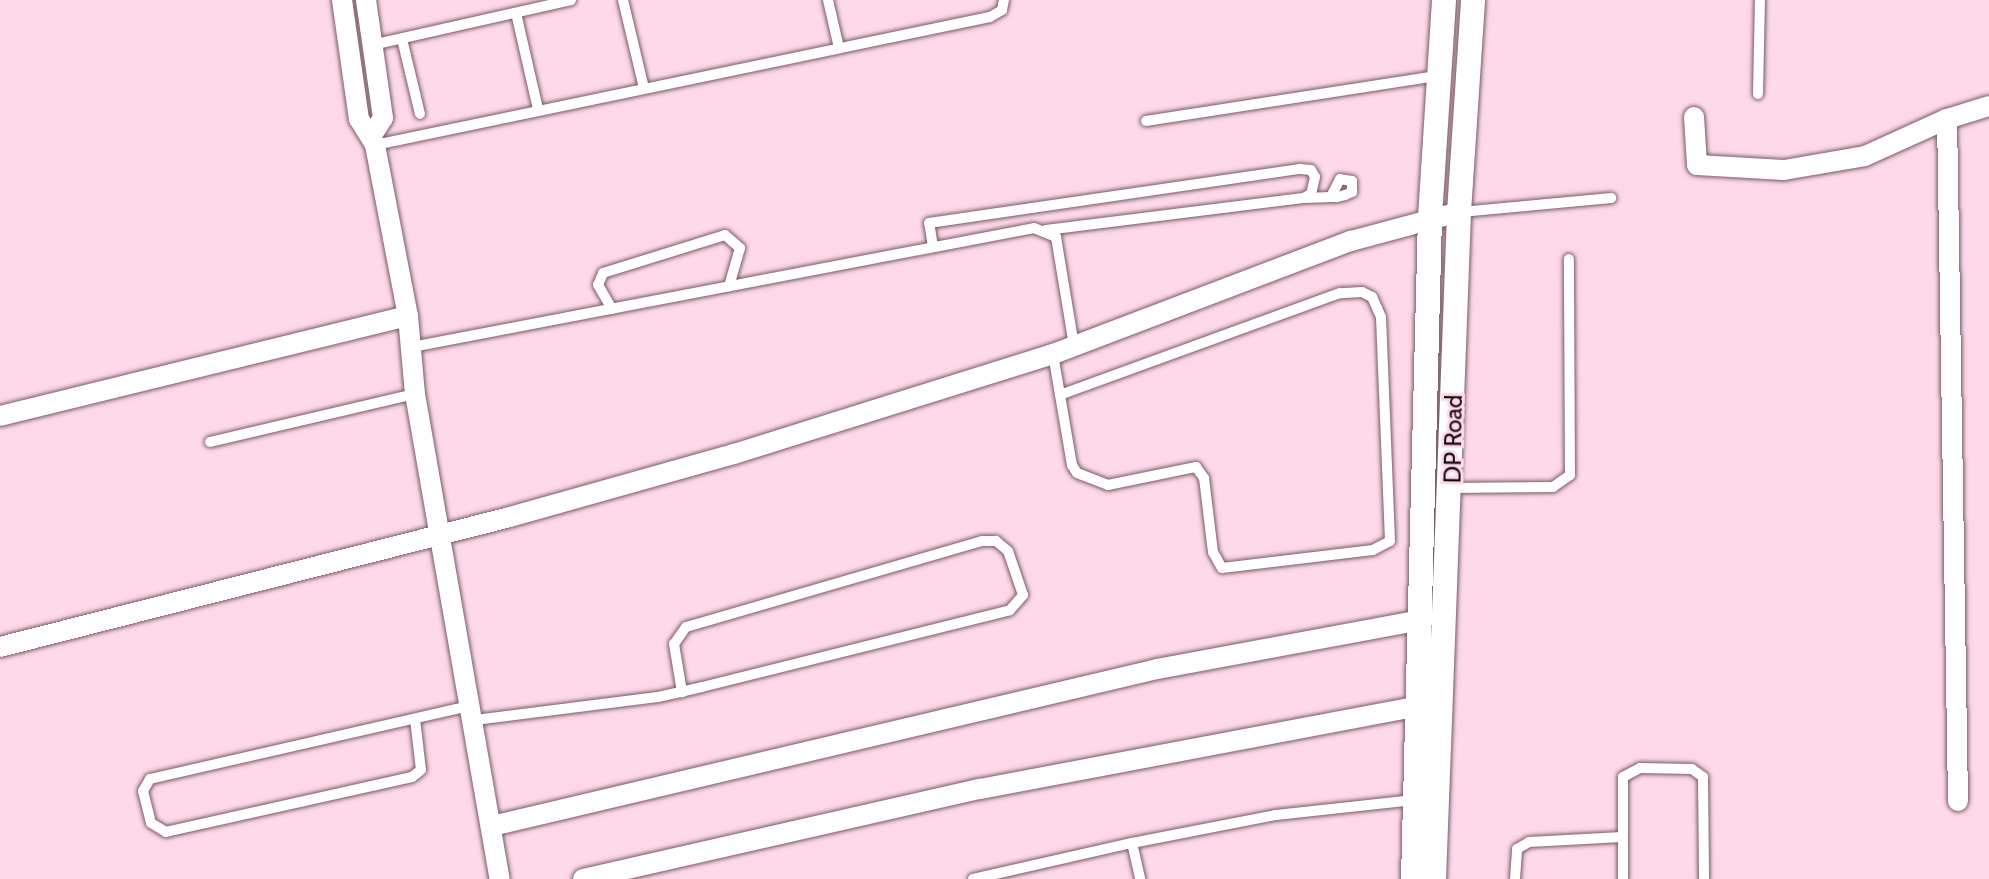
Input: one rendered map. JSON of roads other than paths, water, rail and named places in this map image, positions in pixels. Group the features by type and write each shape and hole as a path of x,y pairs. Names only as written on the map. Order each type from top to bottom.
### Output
{"street":[{"path":"342,0 359,119 373,140 408,316 415,394 500,879"},
{"path":"366,0 383,118 373,140"},
{"name":"DP Road","path":"1413,879 1420,706 1430,217 1444,0"},
{"name":"DP Road","path":"1434,879 1452,488 1459,212 1473,0"},
{"path":"1694,117 1697,165 1784,170 1865,156 1947,119 1989,106"},
{"path":"1947,119 1958,801"},
{"path":"0,647 734,454 1053,354 1351,241 1430,217 1459,212"},
{"path":"0,416 408,316"},
{"path":"492,826 1126,676 1422,620"},
{"path":"583,879 980,789 1420,706"}],"lane":[{"path":"623,0 644,88"},
{"path":"828,0 839,48"},
{"path":"373,140 990,17 1002,10 1004,0"},
{"path":"1758,94 1760,0"},
{"path":"372,45 565,1"},
{"path":"516,13 538,109"},
{"path":"402,39 420,114"},
{"path":"1146,121 1437,76"},
{"path":"933,247 929,223 1311,170 1315,186 1303,198"},
{"path":"412,347 933,247 1046,230 1331,197"},
{"path":"1459,212 1611,198"},
{"path":"1046,230 1056,237 1074,346"},
{"path":"612,309 598,285 603,273 725,235 740,248 729,286"},
{"path":"1424,488 1553,487 1570,475 1569,259"},
{"path":"1053,354 1060,395 1072,465 1087,480 1108,485 1188,466 1202,471 1213,552 1222,568 1373,550 1390,541 1381,317 1372,297 1362,292 1340,293 1060,395"},
{"path":"210,442 415,394"},
{"path":"415,719 422,763 412,777 166,832 151,823 143,791 150,779 415,719 682,692 1018,607 1023,595 1008,551 996,541 982,541 686,627 674,644 682,692"},
{"path":"1623,879 1626,772 1640,768 1698,771 1704,879"},
{"path":"973,879 1276,815 1417,800"},
{"path":"1515,879 1517,849 1529,842 1622,837"},
{"path":"1132,843 1140,879"}]}
